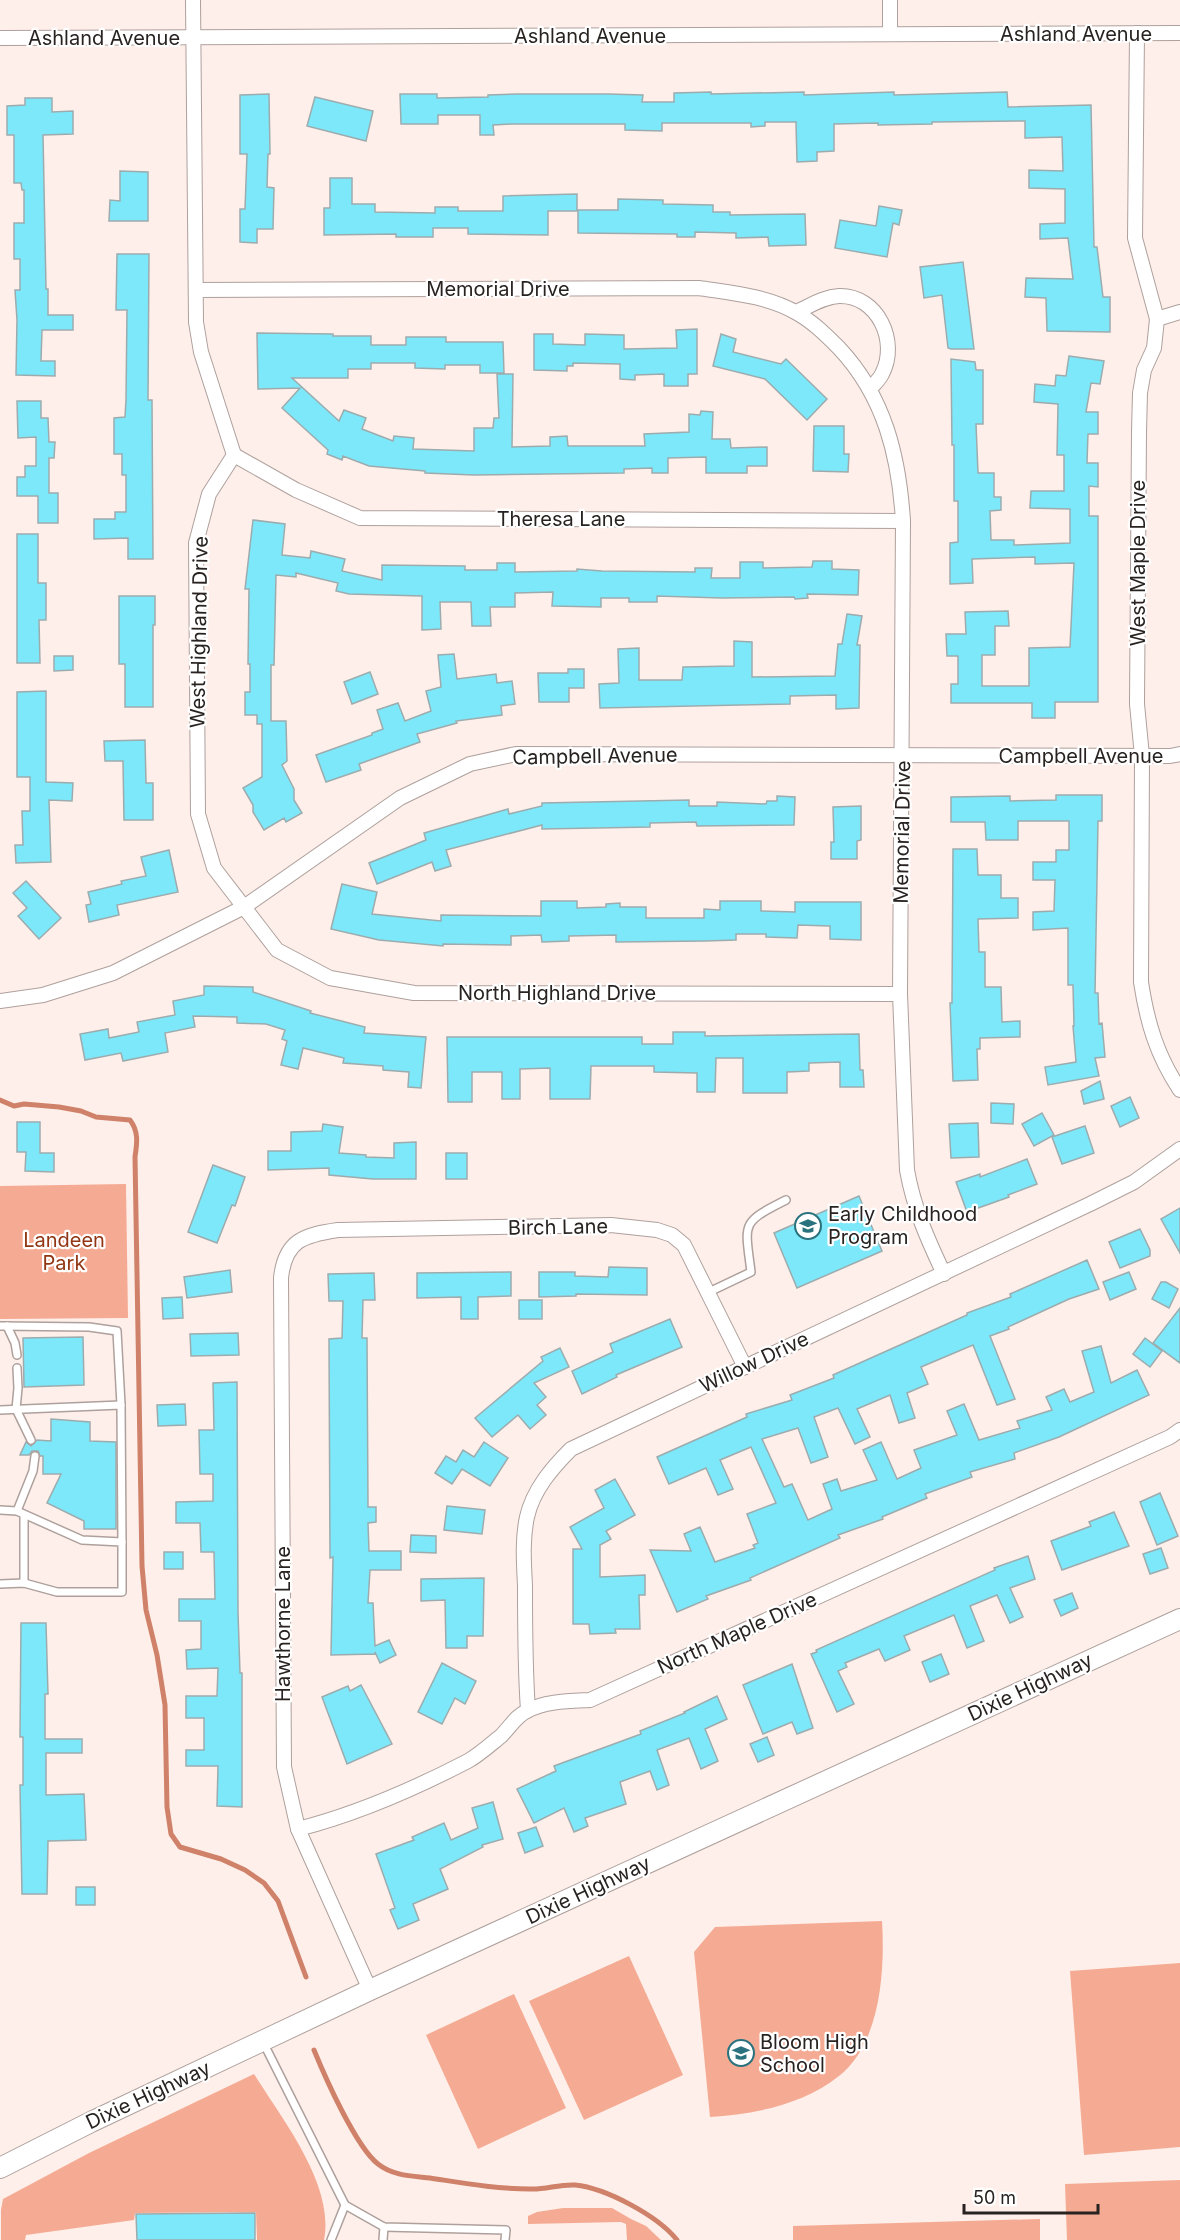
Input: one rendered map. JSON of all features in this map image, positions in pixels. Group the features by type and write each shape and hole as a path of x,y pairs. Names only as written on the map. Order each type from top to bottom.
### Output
{"main road":[{"name":"Dixie Highway","path":"0,2168 370,1989 1180,1619"}],"street":[{"path":"193,0 196,322 201,352 234,455"},
{"path":"890,0 890,34"},
{"name":"West Maple Drive","path":"1137,33 1136,238 1157,319 1154,348 1144,370 1140,393 1137,704 1142,756 1141,982 1146,1015 1155,1045 1180,1090"},
{"name":"Ashland Avenue","path":"0,38 1180,33"},
{"name":"Memorial Drive","path":"196,290 699,288 766,300 796,312 822,331 849,360 870,389 882,414 893,447 900,483 903,521 900,994 907,1170 912,1197 922,1229 944,1274"},
{"path":"796,312 827,297 842,296 859,299 876,312 887,335 887,353 882,374 870,389"},
{"path":"1157,319 1180,312"},
{"name":"Theresa Lane","path":"234,455 296,490 360,518 903,521"},
{"name":"West Highland Drive","path":"234,455 208,495 196,543 198,814 214,868 244,907"},
{"name":"Campbell Avenue","path":"0,1000 43,994 113,973 244,907 400,798 470,764 516,754 1170,756 1180,754"},
{"name":"North Highland Drive","path":"244,907 277,950 330,978 414,993 900,994"},
{"name":"Willow Drive","path":"528,1710 525,1667 524,1539 527,1516 538,1489 553,1467 571,1449 1134,1182 1180,1149"},
{"name":"Birch Lane","path":"294,1244 313,1235 338,1230 611,1226 639,1227 672,1235 684,1245 745,1367"},
{"name":"Hawthorne Lane","path":"294,1244 282,1265 281,1278 284,1767 298,1829 370,1989"},
{"name":"North Maple Drive","path":"298,1829 334,1820 370,1807 470,1760 501,1736 516,1718 528,1710 558,1702 590,1700 1170,1437 1180,1430"}],"lane":[{"path":"709,1292 752,1272 747,1232 749,1224 756,1215 786,1200"},
{"path":"4,1326 15,1343 17,1355"},
{"path":"0,1584 24,1583 57,1592 122,1592 121,1405 117,1331 88,1327 4,1326"},
{"path":"17,1368 16,1409 31,1440"},
{"path":"0,1410 121,1405"},
{"path":"17,1511 33,1471 35,1456"},
{"path":"0,1509 17,1511 82,1540 122,1542"},
{"path":"24,1515 24,1583"},
{"path":"263,2042 345,2205 384,2227 506,2230 505,2240"},
{"path":"331,2240 345,2205"},
{"path":"383,2240 384,2227"}],"green space":[{"name":"Landeen Park","path":"126,1184 128,1318 0,1319 0,1186"},
{"path":"882,1921 881,1983 877,2005 864,2045 853,2062 825,2086 794,2101 761,2110 710,2117 694,1952 715,1927"},
{"path":"629,1956 683,2075 584,2120 529,2001"},
{"path":"1180,1963 1180,2147 1084,2155 1070,1971"},
{"path":"514,1994 566,2108 478,2149 426,2035"},
{"path":"254,2074 304,2153 314,2175 322,2197 325,2219 324,2240 257,2240 256,2212 135,2213 134,2220 26,2235 25,2240 1,2240 3,2199 89,2153"},
{"path":"1180,2180 1180,2240 1067,2240 1065,2184"},
{"path":"563,2208 612,2208 646,2226 661,2240 627,2240 626,2224 621,2222 528,2224 528,2216 537,2212"},
{"path":"1040,2219 1040,2240 793,2240 793,2226"}],"building":[{"path":"711,92 711,94 804,92 804,95 894,92 894,95 1007,92 1008,107 1091,105 1094,247 1097,247 1103,297 1110,297 1110,332 1047,331 1046,298 1025,297 1026,278 1073,279 1068,238 1040,239 1040,224 1065,223 1065,189 1029,188 1029,170 1063,171 1062,137 1025,138 1025,121 834,124 834,151 817,152 817,161 797,162 796,122 765,122 765,126 751,127 751,123 662,123 662,131 625,130 625,124 512,124 493,125 494,135 480,135 480,115 438,115 438,124 401,124 400,94 437,94 437,98 517,94 643,95 642,102 674,102 674,93"},
{"path":"269,94 270,154 268,154 267,187 274,188 273,229 257,229 257,243 240,242 240,209 245,209 247,154 240,154 240,95"},
{"path":"315,97 373,111 366,141 307,126"},
{"path":"25,98 52,98 52,112 73,111 73,134 43,135 48,315 73,315 73,330 42,330 41,361 55,361 55,376 16,375 15,290 20,290 20,259 14,259 14,223 24,223 24,190 22,190 21,183 14,183 14,135 7,135 7,106 25,105"},
{"path":"120,171 148,172 148,221 109,221 110,200 120,201"},
{"path":"330,178 352,178 352,204 375,204 375,212 435,213 435,207 458,207 458,211 503,211 503,196 577,194 577,211 548,211 548,235 468,234 468,228 433,228 433,237 396,237 396,234 324,235 324,208 330,208"},
{"path":"618,199 663,200 663,204 713,205 713,212 730,212 730,215 805,214 806,245 769,246 768,237 736,238 736,233 695,232 695,237 677,237 677,234 578,233 578,210 618,210"},
{"path":"879,206 902,210 899,225 893,223 887,257 835,248 840,220 876,226"},
{"path":"117,254 149,254 148,400 152,400 153,559 128,559 128,538 94,539 94,519 115,519 115,512 126,512 126,475 122,475 122,454 114,454 114,418 125,417 126,400 127,310 116,310"},
{"path":"963,262 974,349 951,349 948,348 942,295 924,298 920,267"},
{"path":"697,329 697,374 688,374 688,386 664,386 664,374 635,375 635,380 620,379 620,364 573,363 573,366 567,366 567,371 534,370 534,334 553,334 553,344 585,345 585,334 624,335 624,349 677,348 676,330"},
{"path":"257,333 371,336 371,345 406,345 406,337 446,337 446,342 503,342 504,373 480,373 480,365 445,365 445,369 415,368 415,363 371,363 371,369 348,369 348,378 292,378 339,421 344,410 366,418 362,429 393,441 394,436 414,438 413,449 474,451 474,428 493,428 494,418 499,418 497,374 513,374 512,447 550,446 550,437 567,436 568,446 645,446 644,434 689,432 689,414 700,415 701,411 713,412 712,439 730,439 731,448 767,447 767,466 747,466 747,473 706,473 706,457 668,458 668,473 652,473 652,468 624,469 624,473 474,475 425,473 425,471 369,466 343,456 342,460 327,454 328,450 282,408 300,388 258,389"},
{"path":"721,334 736,339 733,352 781,364 786,359 827,399 807,420 765,379 713,366"},
{"path":"1069,356 1104,361 1100,384 1091,383 1086,412 1098,412 1098,434 1088,434 1087,463 1098,463 1098,487 1089,486 1089,516 1098,516 1098,702 1055,702 1055,718 1032,718 1032,703 951,703 951,684 958,684 958,656 947,656 946,634 966,634 965,612 1008,611 1009,626 995,626 995,655 982,655 982,686 1029,686 1029,648 1070,647 1074,563 1035,564 1035,557 972,559 973,583 950,584 950,543 958,542 958,501 954,501 951,359 975,362 976,370 983,370 983,424 976,424 978,473 994,473 994,497 1001,497 1001,510 990,511 991,540 1014,540 1014,545 1070,543 1070,509 1030,508 1031,491 1064,491 1064,455 1057,455 1058,404 1034,402 1035,384 1055,386 1056,375 1066,376"},
{"path":"17,401 41,401 41,418 48,418 49,442 55,442 54,458 49,458 49,493 58,493 58,523 38,523 38,496 17,496 17,477 25,477 25,466 36,466 36,437 18,438"},
{"path":"814,426 844,426 844,454 849,454 848,472 813,471"},
{"path":"253,520 285,524 282,555 310,558 311,551 345,559 342,571 382,580 382,565 465,566 465,570 497,570 497,563 515,563 515,572 577,571 577,569 695,572 695,568 712,568 711,578 740,578 740,562 763,562 763,568 812,567 813,561 832,561 832,569 859,570 858,595 807,594 808,598 795,599 794,597 657,596 657,602 629,602 629,598 601,598 601,607 552,606 553,592 515,593 515,607 490,607 491,626 472,626 471,602 440,602 441,629 422,630 422,596 349,594 336,591 338,583 296,573 296,577 276,575 274,665 271,665 271,721 286,721 287,761 282,765 294,789 294,800 302,813 286,822 284,818 264,830 243,788 262,777 262,724 257,724 257,715 245,715 245,692 250,692 250,664 248,664 249,589 245,589"},
{"path":"17,534 38,534 38,583 46,583 46,620 39,620 40,663 17,663"},
{"path":"119,596 155,596 153,707 125,707 125,664 119,664"},
{"path":"847,614 862,616 857,645 860,645 859,708 836,709 836,695 790,696 790,704 600,708 599,684 619,683 618,649 639,648 639,680 682,680 683,667 734,666 734,641 752,642 752,677 835,676 838,644 842,644"},
{"path":"454,654 457,679 496,674 497,683 512,681 515,704 501,706 502,715 456,721 457,723 417,734 420,742 359,764 361,770 326,782 316,755 383,729 377,710 398,703 405,721 431,711 426,691 441,687 438,655"},
{"path":"54,656 73,656 73,670 54,671"},
{"path":"568,669 584,669 584,688 569,688 569,702 539,702 538,673 568,673"},
{"path":"370,672 378,694 352,704 344,682"},
{"path":"46,691 46,782 73,783 72,801 49,800 51,862 16,863 15,845 23,845 22,811 30,811 30,777 17,777 17,692"},
{"path":"145,740 146,783 153,783 153,820 124,820 123,761 105,761 104,741"},
{"path":"1056,795 1102,795 1102,821 1098,821 1095,993 1098,993 1099,1024 1102,1023 1105,1057 1095,1058 1099,1076 1048,1085 1045,1067 1076,1062 1073,985 1068,985 1068,928 1033,930 1033,912 1054,911 1055,880 1033,880 1033,862 1056,862 1056,850 1069,850 1069,821 1018,821 1018,840 986,840 985,822 951,822 951,797 1010,796 1010,801 1056,800"},
{"path":"777,796 795,797 794,825 697,826 696,822 650,823 650,827 542,829 542,825 446,850 451,866 435,871 432,862 377,884 369,863 426,840 424,833 508,809 509,814 542,806 542,803 689,800 689,806 717,806 717,802 766,804 767,801 777,801"},
{"path":"861,806 861,840 857,841 857,859 831,859 831,842 834,842 833,807"},
{"path":"953,849 977,849 978,875 1001,875 1001,898 1018,898 1018,918 978,919 979,952 985,952 985,987 1001,987 1002,1022 1020,1021 1020,1037 980,1038 980,1049 977,1049 978,1080 953,1081 950,1003 952,1003"},
{"path":"169,850 178,892 117,905 119,915 89,922 86,905 91,904 88,892 122,884 121,881 146,876 141,857"},
{"path":"26,881 61,918 39,939 18,916 27,908 13,893"},
{"path":"342,884 377,892 372,914 441,921 441,915 541,916 541,901 577,901 577,908 606,907 606,904 620,903 620,907 646,907 646,918 704,918 704,909 720,910 720,901 761,901 761,911 795,912 795,902 861,902 861,940 830,939 830,926 798,925 797,938 766,937 766,934 736,934 736,940 616,942 616,935 569,936 569,941 542,942 541,935 511,936 511,945 443,944 443,946 379,940 331,929"},
{"path":"204,986 253,987 253,992 311,1011 310,1013 365,1027 364,1033 426,1037 421,1088 408,1087 409,1072 383,1070 383,1066 343,1063 344,1058 303,1048 298,1069 281,1065 287,1041 282,1039 285,1030 266,1024 237,1023 237,1017 193,1016 195,1027 165,1033 168,1052 123,1061 121,1053 85,1060 80,1034 108,1029 109,1038 139,1032 137,1022 175,1015 173,1001 204,995"},
{"path":"673,1032 705,1032 705,1036 859,1034 860,1070 863,1070 864,1087 840,1087 840,1062 809,1063 809,1071 787,1072 787,1093 743,1093 743,1058 716,1058 715,1092 697,1092 697,1073 654,1072 654,1066 591,1066 590,1099 550,1099 550,1068 520,1069 520,1099 502,1099 502,1072 472,1072 472,1102 448,1102 447,1037 642,1037 642,1044 673,1044"},
{"path":"1100,1081 1104,1099 1084,1104 1081,1091"},
{"path":"1130,1097 1139,1118 1120,1127 1111,1106"},
{"path":"991,1103 1014,1104 1013,1124 991,1123"},
{"path":"1042,1113 1054,1135 1034,1146 1022,1124"},
{"path":"17,1122 40,1122 40,1153 54,1153 54,1172 25,1171 26,1152 17,1152"},
{"path":"978,1123 979,1157 951,1158 949,1124"},
{"path":"323,1124 343,1127 339,1153 394,1158 394,1143 416,1142 416,1179 373,1179 329,1175 329,1168 268,1170 268,1151 291,1151 291,1132 322,1131"},
{"path":"1085,1126 1094,1153 1062,1164 1052,1137"},
{"path":"446,1153 467,1153 467,1179 446,1179"},
{"path":"1027,1159 1037,1184 967,1212 956,1182 980,1174 980,1177"},
{"path":"213,1165 245,1177 235,1206 232,1205 217,1243 188,1232"},
{"path":"859,1196 882,1251 797,1288 774,1233"},
{"path":"1180,1208 1180,1253 1161,1219"},
{"path":"1140,1229 1150,1250 1150,1256 1120,1268 1109,1242"},
{"path":"1087,1260 1099,1289 1069,1299 990,1336 1015,1399 997,1405 973,1345 921,1367 928,1384 907,1393 915,1418 899,1423 890,1395 857,1409 870,1437 855,1444 838,1408 814,1417 828,1457 811,1463 798,1428 762,1439 784,1487 792,1484 808,1520 832,1509 823,1484 837,1479 841,1491 877,1480 863,1450 881,1442 897,1479 921,1468 914,1450 957,1435 947,1411 964,1404 979,1440 1020,1428 1017,1421 1052,1410 1046,1397 1064,1389 1070,1402 1094,1392 1082,1351 1101,1346 1111,1383 1137,1370 1149,1395 1059,1437 1014,1453 1015,1459 970,1472 972,1477 925,1494 927,1498 882,1517 883,1519 838,1535 840,1538 750,1578 751,1580 706,1596 708,1599 677,1612 650,1550 691,1551 684,1534 700,1527 715,1562 755,1548 753,1545 758,1543 747,1514 776,1503 751,1447 720,1460 733,1489 718,1495 706,1468 669,1484 657,1457 747,1417 746,1414 792,1400 790,1395 834,1378 833,1375 967,1315 967,1313 1011,1297 1010,1294"},
{"path":"609,1267 647,1268 647,1295 576,1294 576,1296 539,1297 539,1272 575,1272 575,1276 608,1277"},
{"path":"230,1270 232,1292 187,1298 184,1277"},
{"path":"511,1272 511,1296 478,1297 478,1319 461,1319 461,1297 417,1298 417,1273"},
{"path":"1129,1272 1136,1289 1110,1300 1103,1282"},
{"path":"374,1273 375,1300 363,1300 362,1338 367,1338 368,1507 376,1507 376,1522 368,1523 369,1551 401,1551 401,1570 370,1570 368,1603 373,1603 375,1646 389,1640 396,1655 380,1663 375,1652 375,1654 331,1655 333,1557 330,1558 329,1339 342,1338 343,1301 329,1301 328,1274"},
{"path":"1161,1282 1166,1282 1178,1289 1169,1308 1152,1299"},
{"path":"182,1297 183,1318 163,1319 162,1298"},
{"path":"519,1300 542,1300 542,1319 519,1319"},
{"path":"1180,1308 1180,1363 1153,1343"},
{"path":"670,1319 682,1347 616,1375 617,1377 582,1394 572,1371 613,1352 610,1344"},
{"path":"238,1333 239,1355 191,1356 190,1334"},
{"path":"83,1337 84,1385 24,1387 23,1338"},
{"path":"1145,1338 1162,1351 1150,1367 1133,1354"},
{"path":"560,1348 569,1367 534,1383 546,1397 537,1405 546,1415 530,1429 518,1415 492,1437 475,1418 543,1361 541,1357"},
{"path":"237,1382 242,1807 217,1806 218,1766 186,1766 186,1750 204,1750 204,1718 186,1718 186,1696 217,1696 218,1668 187,1669 186,1650 201,1649 201,1621 179,1621 179,1599 215,1599 214,1552 201,1552 200,1523 176,1523 176,1502 213,1501 213,1474 200,1474 199,1430 214,1430 213,1383"},
{"path":"185,1404 186,1425 158,1426 157,1405"},
{"path":"51,1419 90,1422 90,1441 116,1442 116,1529 84,1529 84,1521 47,1503 61,1474 43,1474 43,1456 40,1456 38,1451 32,1451 29,1455 20,1455 26,1442 31,1446 37,1440 51,1441"},
{"path":"484,1442 508,1458 490,1486 462,1469 452,1484 435,1473 446,1456 456,1462 463,1450 474,1457"},
{"path":"615,1479 635,1515 606,1531 611,1539 600,1545 600,1577 645,1575 645,1595 639,1595 640,1629 615,1629 616,1633 590,1634 589,1624 573,1624 573,1549 582,1549 570,1527 604,1508 595,1490"},
{"path":"1160,1493 1178,1536 1157,1545 1140,1502"},
{"path":"447,1506 485,1510 482,1534 444,1530"},
{"path":"1114,1512 1129,1546 1062,1570 1051,1541 1091,1526 1089,1522"},
{"path":"411,1535 436,1536 436,1553 410,1552"},
{"path":"1161,1548 1168,1568 1150,1574 1143,1554"},
{"path":"164,1552 183,1552 183,1569 164,1569"},
{"path":"1028,1556 1035,1579 1010,1588 1023,1617 1010,1623 997,1595 970,1606 984,1641 967,1648 954,1615 904,1636 910,1650 885,1661 879,1649 845,1663 847,1667 838,1671 854,1704 837,1712 811,1654 995,1570 994,1568"},
{"path":"484,1578 483,1636 467,1636 467,1648 446,1648 445,1600 421,1601 421,1579"},
{"path":"1072,1593 1078,1608 1061,1616 1054,1600"},
{"path":"21,1623 46,1623 48,1694 45,1694 45,1739 82,1739 82,1753 46,1753 46,1795 84,1794 86,1840 48,1841 47,1894 22,1894"},
{"path":"941,1654 949,1674 930,1682 922,1662"},
{"path":"442,1663 476,1681 465,1704 455,1698 442,1724 418,1712"},
{"path":"792,1664 813,1728 797,1734 792,1722 763,1734 743,1685"},
{"path":"361,1685 392,1744 347,1764 322,1697 348,1686 350,1691"},
{"path":"717,1696 727,1719 705,1729 718,1761 701,1769 689,1738 657,1750 669,1785 657,1790 650,1771 620,1782 626,1804 585,1818 588,1826 574,1832 564,1808 534,1823 517,1789 556,1771 554,1766 641,1734 640,1731 685,1713"},
{"path":"767,1737 774,1755 758,1762 750,1744"},
{"path":"493,1802 503,1839 482,1845 483,1847 440,1869 448,1889 413,1904 419,1920 398,1929 390,1910 395,1908 376,1854 414,1840 412,1837 444,1823 451,1840 478,1828 472,1808"},
{"path":"536,1827 543,1846 525,1853 518,1833"},
{"path":"76,1887 95,1887 95,1905 76,1905"},
{"path":"255,2213 255,2240 137,2240 136,2214"}],"waterway":[{"path":"0,1100 14,1106 24,1104 59,1107 81,1111 96,1117 130,1120 135,1129 137,1138 135,1157 142,1566 146,1610 157,1655 165,1705 167,1807 171,1834 180,1847 221,1859 245,1870 264,1883 278,1901 306,1977"},
{"path":"314,2050 351,2128 369,2155 384,2168 403,2175 492,2187 517,2189 569,2185 588,2187 616,2197 645,2213 677,2240"}],"place":[{"name":"Early Childhood Program","path":"808,1226"},
{"name":"Bloom High School","path":"741,2053"}]}
